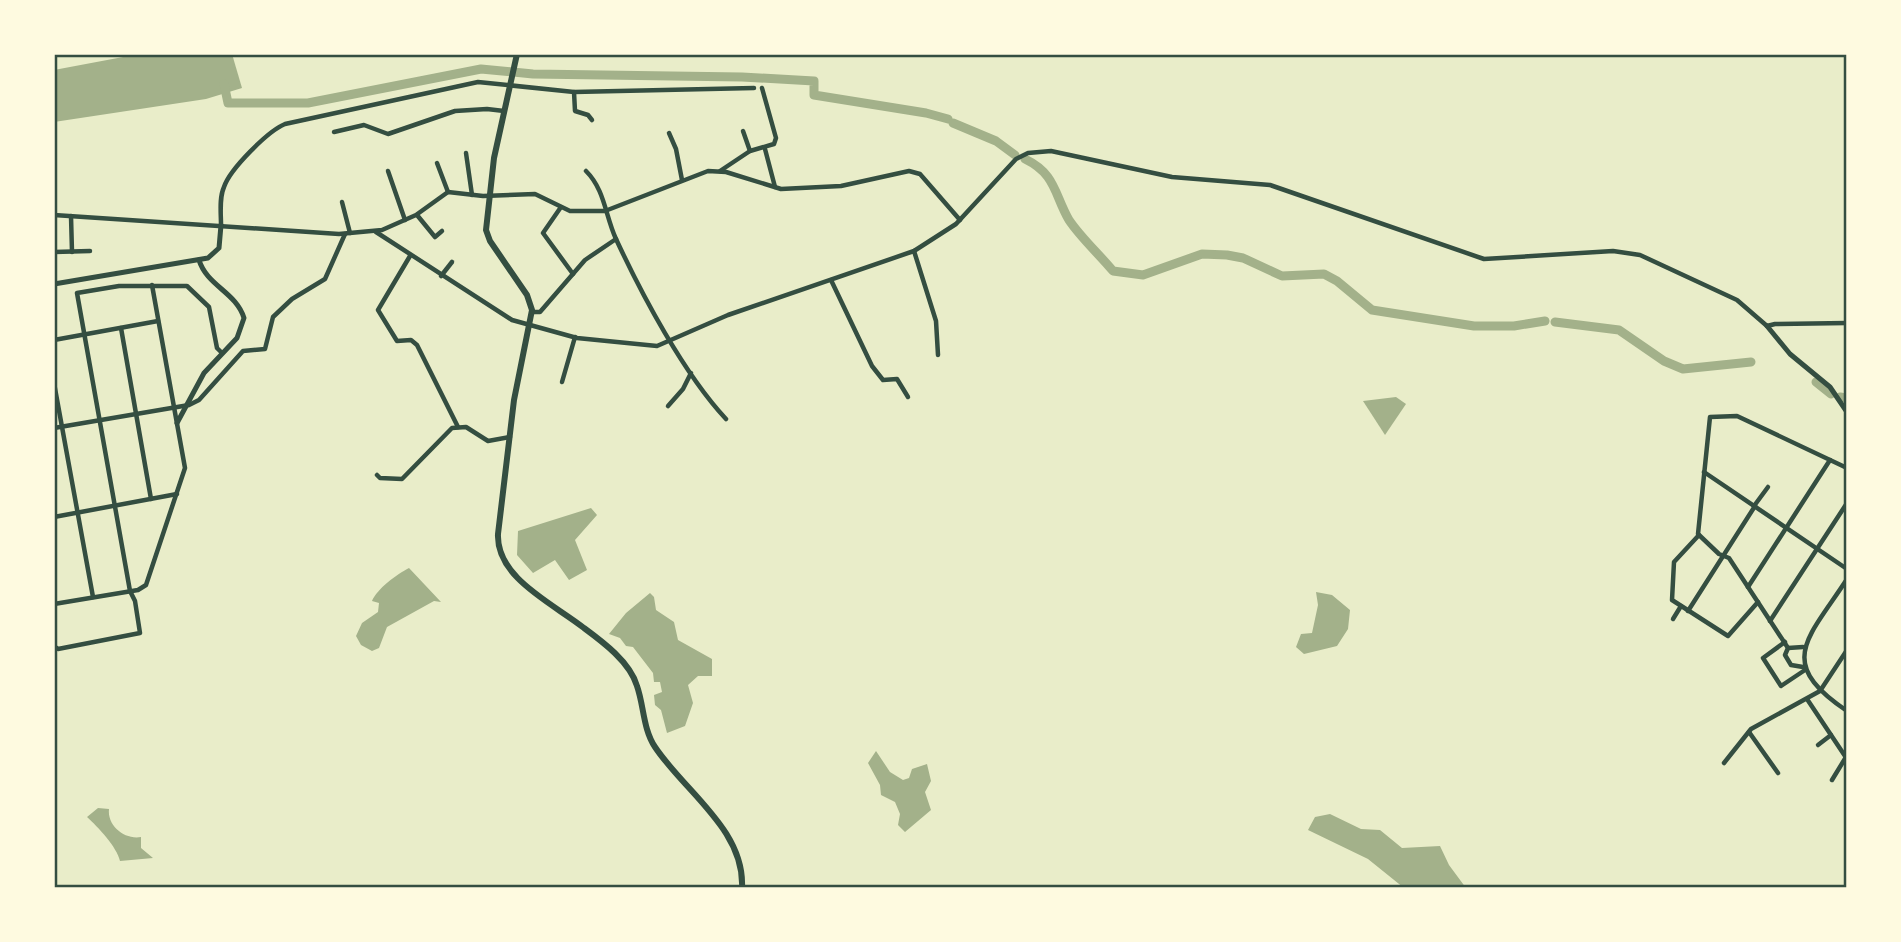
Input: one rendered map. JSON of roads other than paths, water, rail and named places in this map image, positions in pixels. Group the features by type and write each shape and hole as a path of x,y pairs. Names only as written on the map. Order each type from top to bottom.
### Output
{"main road":[{"path":"517,54 504,111 487,234 527,295 532,312 519,366 510,437 498,534 501,557 513,574 591,633 629,669 638,687 650,737 730,839 741,862 742,888"}],"street":[{"path":"54,285 199,260 215,254 219,248 224,187 274,128 461,84 492,82 574,92 754,88"},
{"path":"719,171 750,151 765,149 774,144 776,138 762,88"},
{"path":"574,92 575,111 589,115 592,120"},
{"path":"334,132 364,125 388,134 456,111 504,111"},
{"path":"743,131 750,151"},
{"path":"668,133 676,149 682,180"},
{"path":"765,149 775,187"},
{"path":"376,232 441,276 529,327 575,337 646,347 670,341 728,316 914,251 941,236 960,220 1016,159 1040,150 1060,152 1153,174 1270,185 1484,259 1613,251 1640,255 1737,300 1767,327 1790,354 1830,387 1847,412"},
{"path":"466,153 472,195"},
{"path":"437,163 448,192"},
{"path":"388,171 405,220"},
{"path":"586,171 601,189 605,211 616,239 670,341 726,419"},
{"path":"54,215 348,233 376,232 416,215 448,192 491,196 536,194 578,213 605,211 708,171 719,171 775,187 841,186 914,171 960,220"},
{"path":"54,428 186,405 199,400 243,351 265,349 273,317 292,299 325,278 348,233 342,202"},
{"path":"561,207 543,233 573,275"},
{"path":"416,215 435,237 442,231"},
{"path":"71,216 72,252"},
{"path":"532,312 540,312 585,260 616,239"},
{"path":"54,253 90,251"},
{"path":"914,251 936,321 938,355"},
{"path":"410,256 378,310 397,341 411,340 416,345 458,427"},
{"path":"177,423 204,373 237,338 244,318 237,302 206,278 199,260"},
{"path":"441,276 452,262"},
{"path":"831,280 872,366 883,380 897,379 908,397"},
{"path":"54,604 142,588 148,580 178,494 185,468 152,285"},
{"path":"54,646 58,649 140,634 77,293 119,286 187,286 209,307 217,348 222,353"},
{"path":"54,340 158,321"},
{"path":"1767,327 1775,324 1847,323"},
{"path":"121,328 151,499"},
{"path":"562,382 575,337"},
{"path":"668,405 683,389 691,373"},
{"path":"54,383 93,597"},
{"path":"1758,602 1728,636 1672,600 1674,562 1699,535 1710,417 1737,416 1847,468"},
{"path":"377,475 380,478 402,479 448,429 467,427 488,441 510,437"},
{"path":"1748,587 1830,460"},
{"path":"1704,472 1847,569"},
{"path":"1688,611 1768,487"},
{"path":"54,517 178,494"},
{"path":"1770,621 1847,503"},
{"path":"1699,535 1729,558 1786,645 1785,656 1791,665 1804,668"},
{"path":"1847,579 1803,647 1804,668 1820,691 1847,711"},
{"path":"1673,619 1681,606"},
{"path":"1803,647 1786,645 1763,658 1781,686 1804,668"},
{"path":"1724,763 1749,732 1820,691 1847,650"},
{"path":"1807,699 1846,758 1832,779"},
{"path":"1749,732 1778,773"},
{"path":"1818,745 1831,735"}],"waterway":[{"path":"224,84 228,103 308,103 481,69 533,74 742,77 814,81 814,95 948,119"},
{"path":"953,123 996,141 1015,155"},
{"path":"1025,159 1049,178 1069,220 1113,271 1143,275 1202,254 1227,255 1243,258 1282,276 1324,274 1337,281 1372,310 1474,326 1514,326 1545,321"},
{"path":"1555,322 1619,330 1664,361 1683,369 1751,362"},
{"path":"1816,382 1831,394"},
{"path":"1840,397 1847,398"}]}
